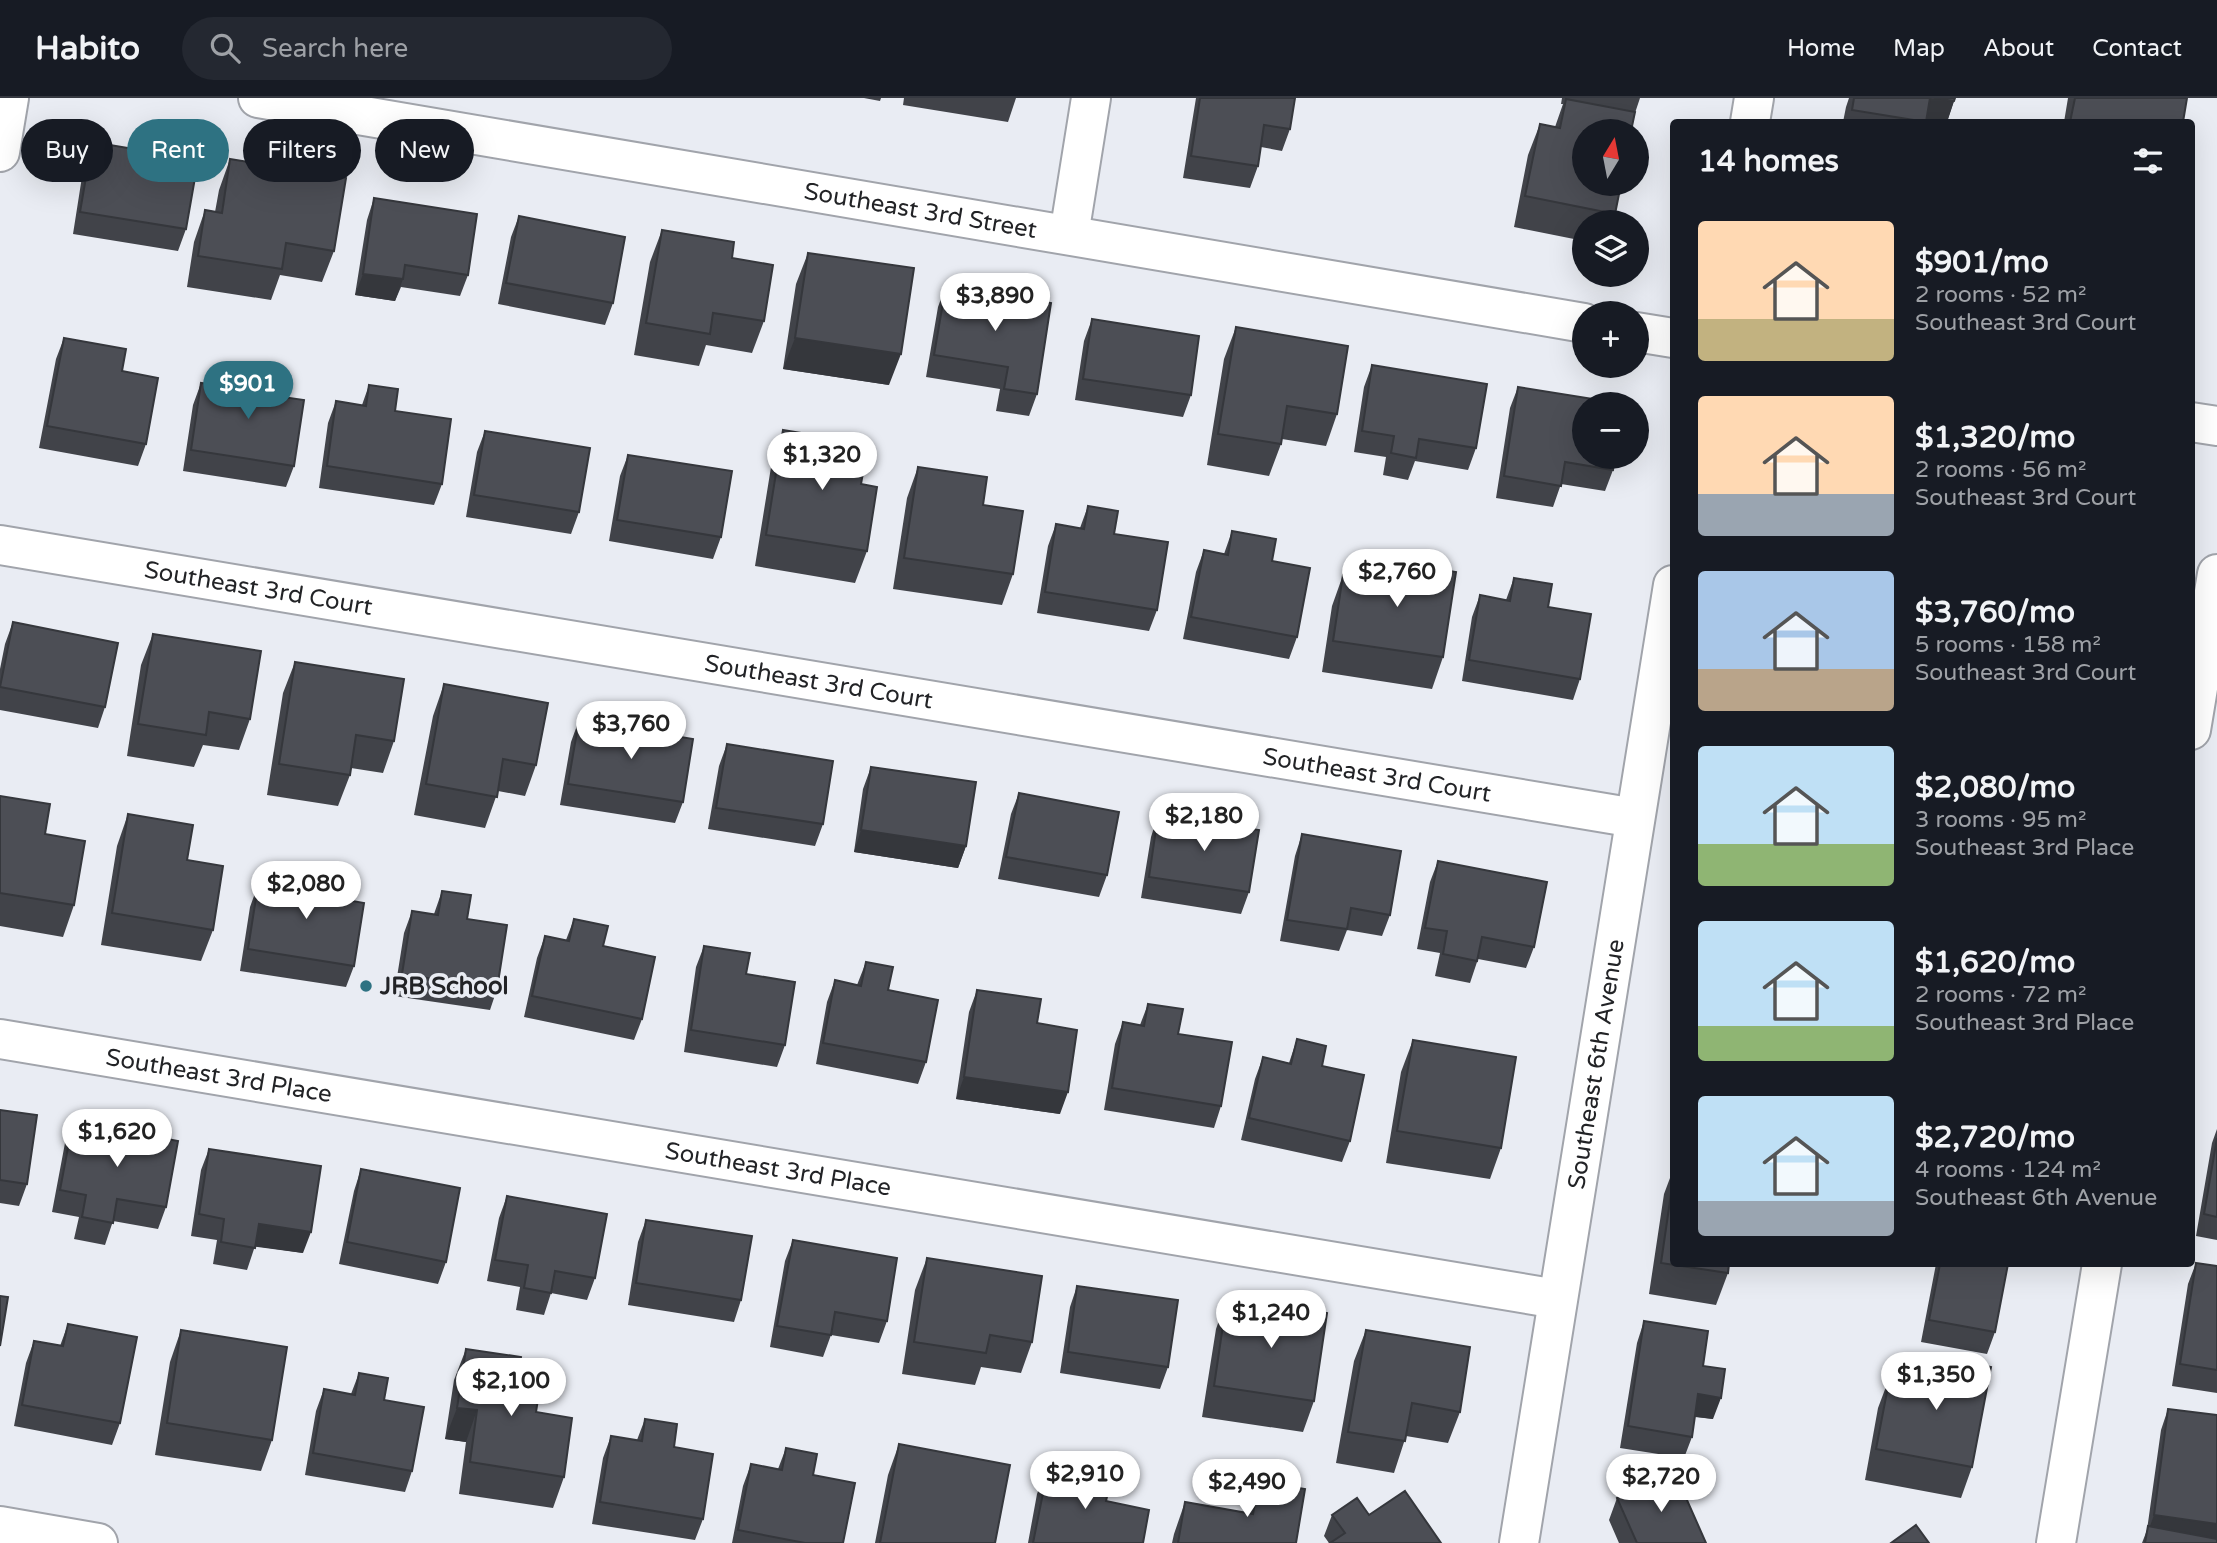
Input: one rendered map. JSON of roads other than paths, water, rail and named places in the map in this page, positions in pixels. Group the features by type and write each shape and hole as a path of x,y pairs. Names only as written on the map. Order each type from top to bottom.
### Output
{"street":[{"path":"0,152 9,98"},
{"name":"Southeast 3rd Street","path":"258,98 1572,321"},
{"path":"1069,235 1091,98"},
{"path":"1750,119 1754,98"},
{"path":"1649,334 1670,338"},
{"path":"2195,423 2217,426"},
{"name":"Southeast 3rd Court","path":"0,545 1635,818"},
{"path":"2195,706 2217,574"},
{"name":"Southeast 6th Avenue","path":"1519,1543 1670,603"},
{"name":"Southeast 3rd Place","path":"0,1039 1557,1299"},
{"path":"2056,1543 2102,1267"},
{"path":"0,1526 98,1543"}],"place":[{"name":"JRB School","path":"366,986"}]}
